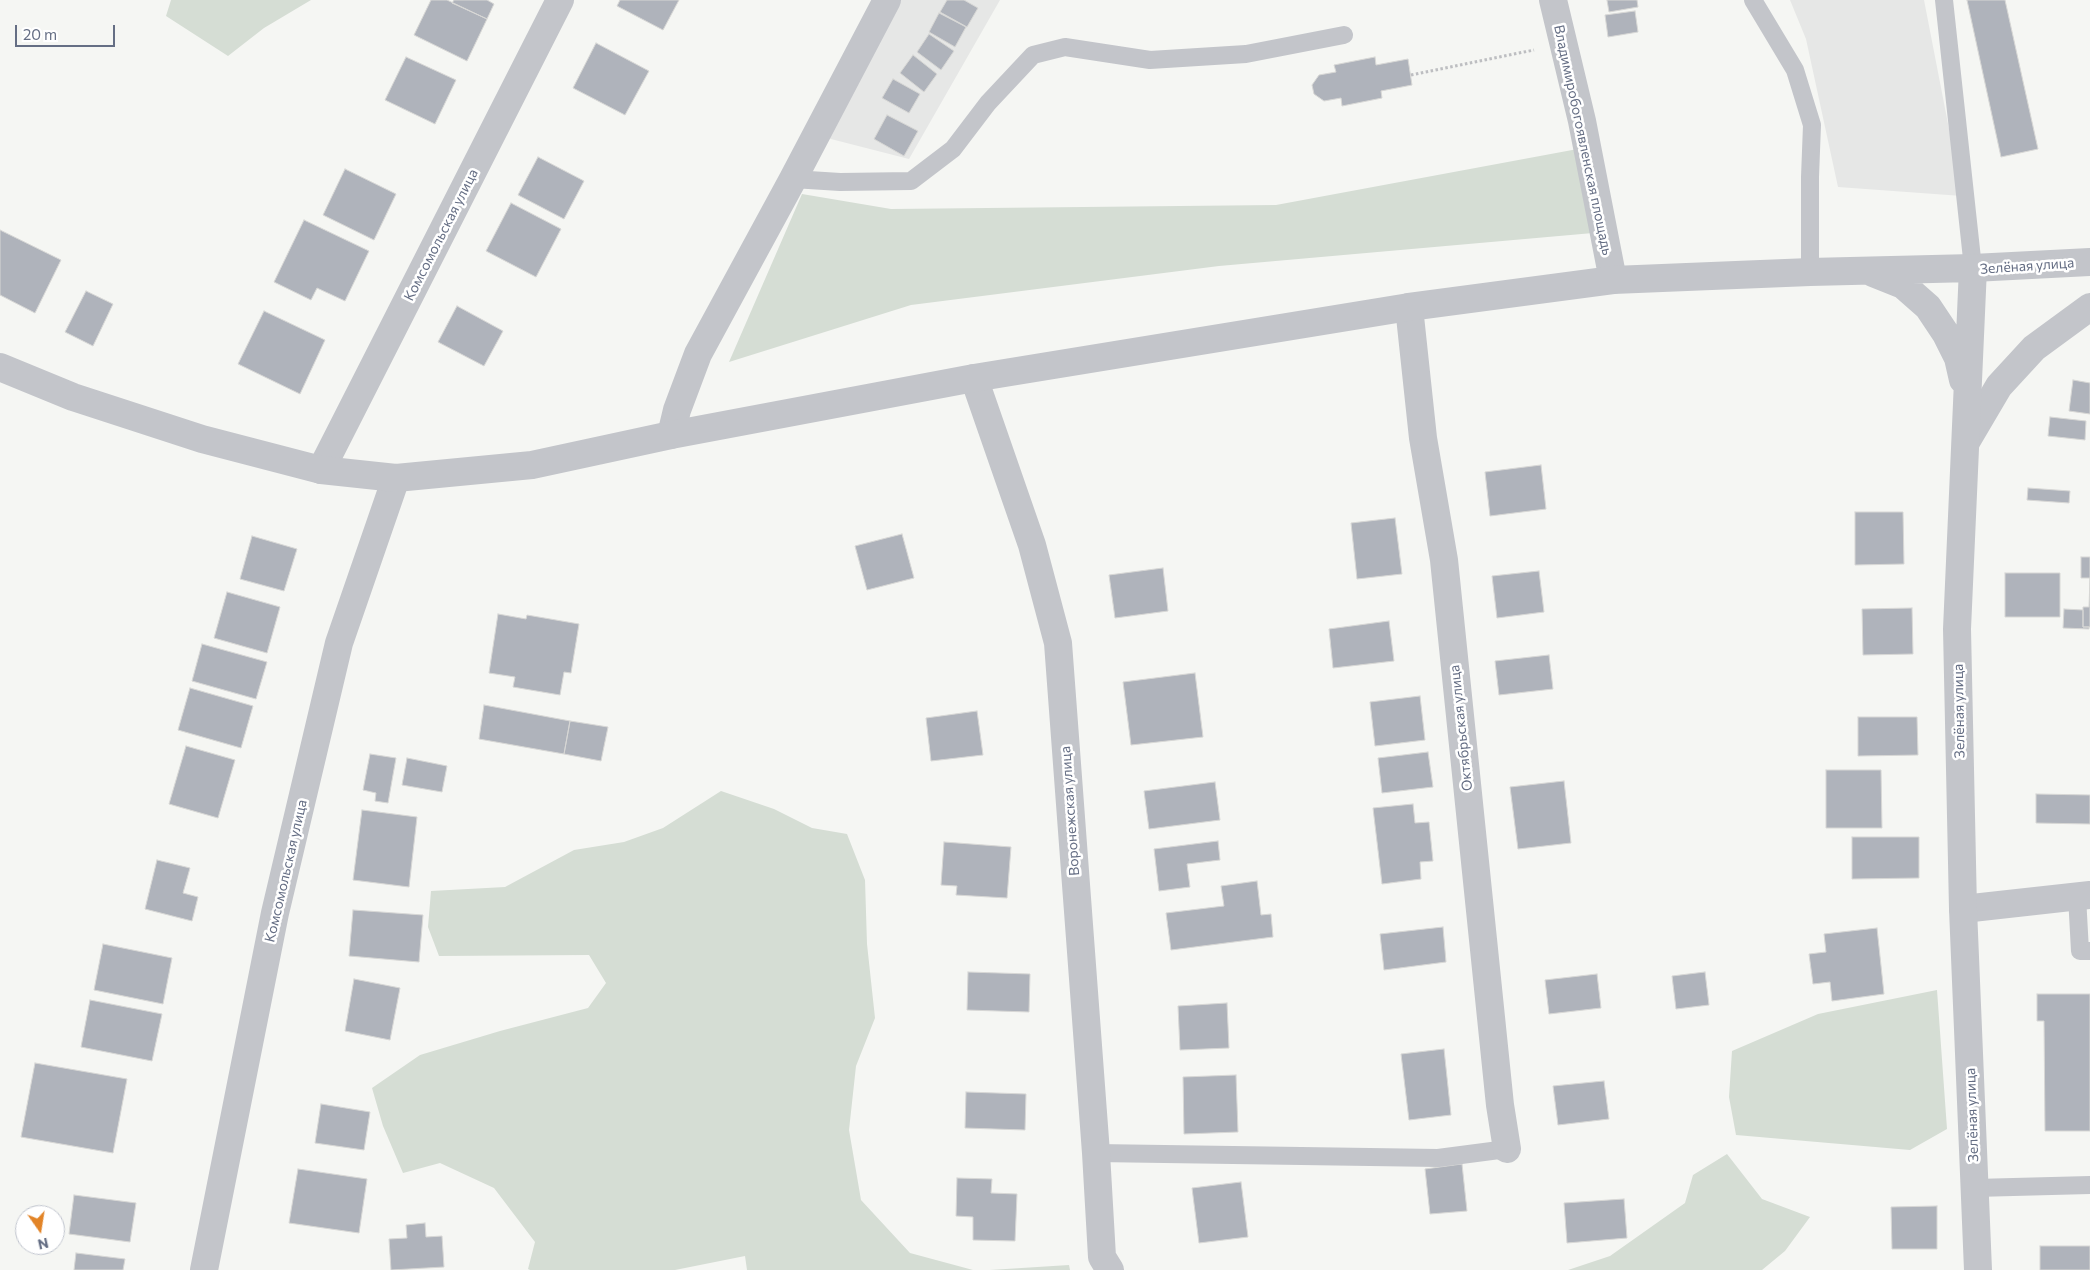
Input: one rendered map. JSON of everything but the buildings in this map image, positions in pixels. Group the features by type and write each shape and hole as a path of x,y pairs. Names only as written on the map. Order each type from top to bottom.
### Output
{"street":[{"name":"Комсомольская улица","path":"320,470 560,0"},
{"path":"671,435 677,410 698,354 887,0"},
{"name":"Владимиробогоявленская площадь","path":"1553,0 1582,121 1613,280"},
{"name":"Зелёная улица","path":"1978,1270 1963,909 1957,629 1974,268 2090,262"},
{"path":"0,366 73,397 202,439 320,470 396,478 532,465 671,435 974,378 1409,307 1613,280 1867,270 1974,268"},
{"path":"1867,270 1903,285 1928,307 1946,334 1958,358 1968,403"},
{"name":"Октябрьская улица","path":"1409,307 1423,438 1444,560 1500,1105 1507,1149"},
{"path":"1966,442 1999,386 2034,348 2090,307"},
{"name":"Воронежская улица","path":"974,378 1032,545 1058,643 1104,1266"},
{"name":"Комсомольская улица","path":"204,1270 275,913 337,652 396,478"},
{"path":"1963,909 2084,896"}],"lane":[{"path":"1753,0 1795,70 1812,125 1810,272"},
{"path":"1944,0 1974,268"},
{"path":"793,179 840,182 911,181 953,149 988,104 1033,55 1065,47 1150,60 1246,54 1344,35"},
{"path":"2084,896 2080,951 2090,950"},
{"path":"1096,1153 1438,1158 1507,1149"},
{"path":"1975,1188 2090,1184"}],"path":[{"path":"1411,75 1564,44"}],"shaded area":[{"path":"171,0 311,0 264,28 228,56 166,16"},
{"path":"901,0 1000,0 909,159 827,138"},
{"path":"1790,0 1924,0 1962,196 1838,187 1806,39"},
{"path":"1583,148 1593,233 1219,266 911,305 729,362 802,194 891,209 1276,205"},
{"path":"721,791 774,809 812,828 847,834 865,880 867,944 875,1018 856,1066 849,1130 861,1200 910,1253 973,1270 747,1270 745,1256 675,1270 530,1270 528,1269 535,1242 494,1188 440,1163 403,1173 383,1126 372,1088 420,1055 500,1031 588,1008 606,983 589,955 439,956 428,927 431,891 505,887 574,850 624,842 663,828"},
{"path":"1937,990 1947,1129 1910,1150 1736,1135 1729,1097 1732,1051 1818,1014"},
{"path":"1727,1154 1762,1199 1810,1217 1785,1251 1762,1270 1568,1270 1610,1256 1685,1203 1693,1175"},
{"path":"1069,1265 1070,1270 990,1270"}]}
